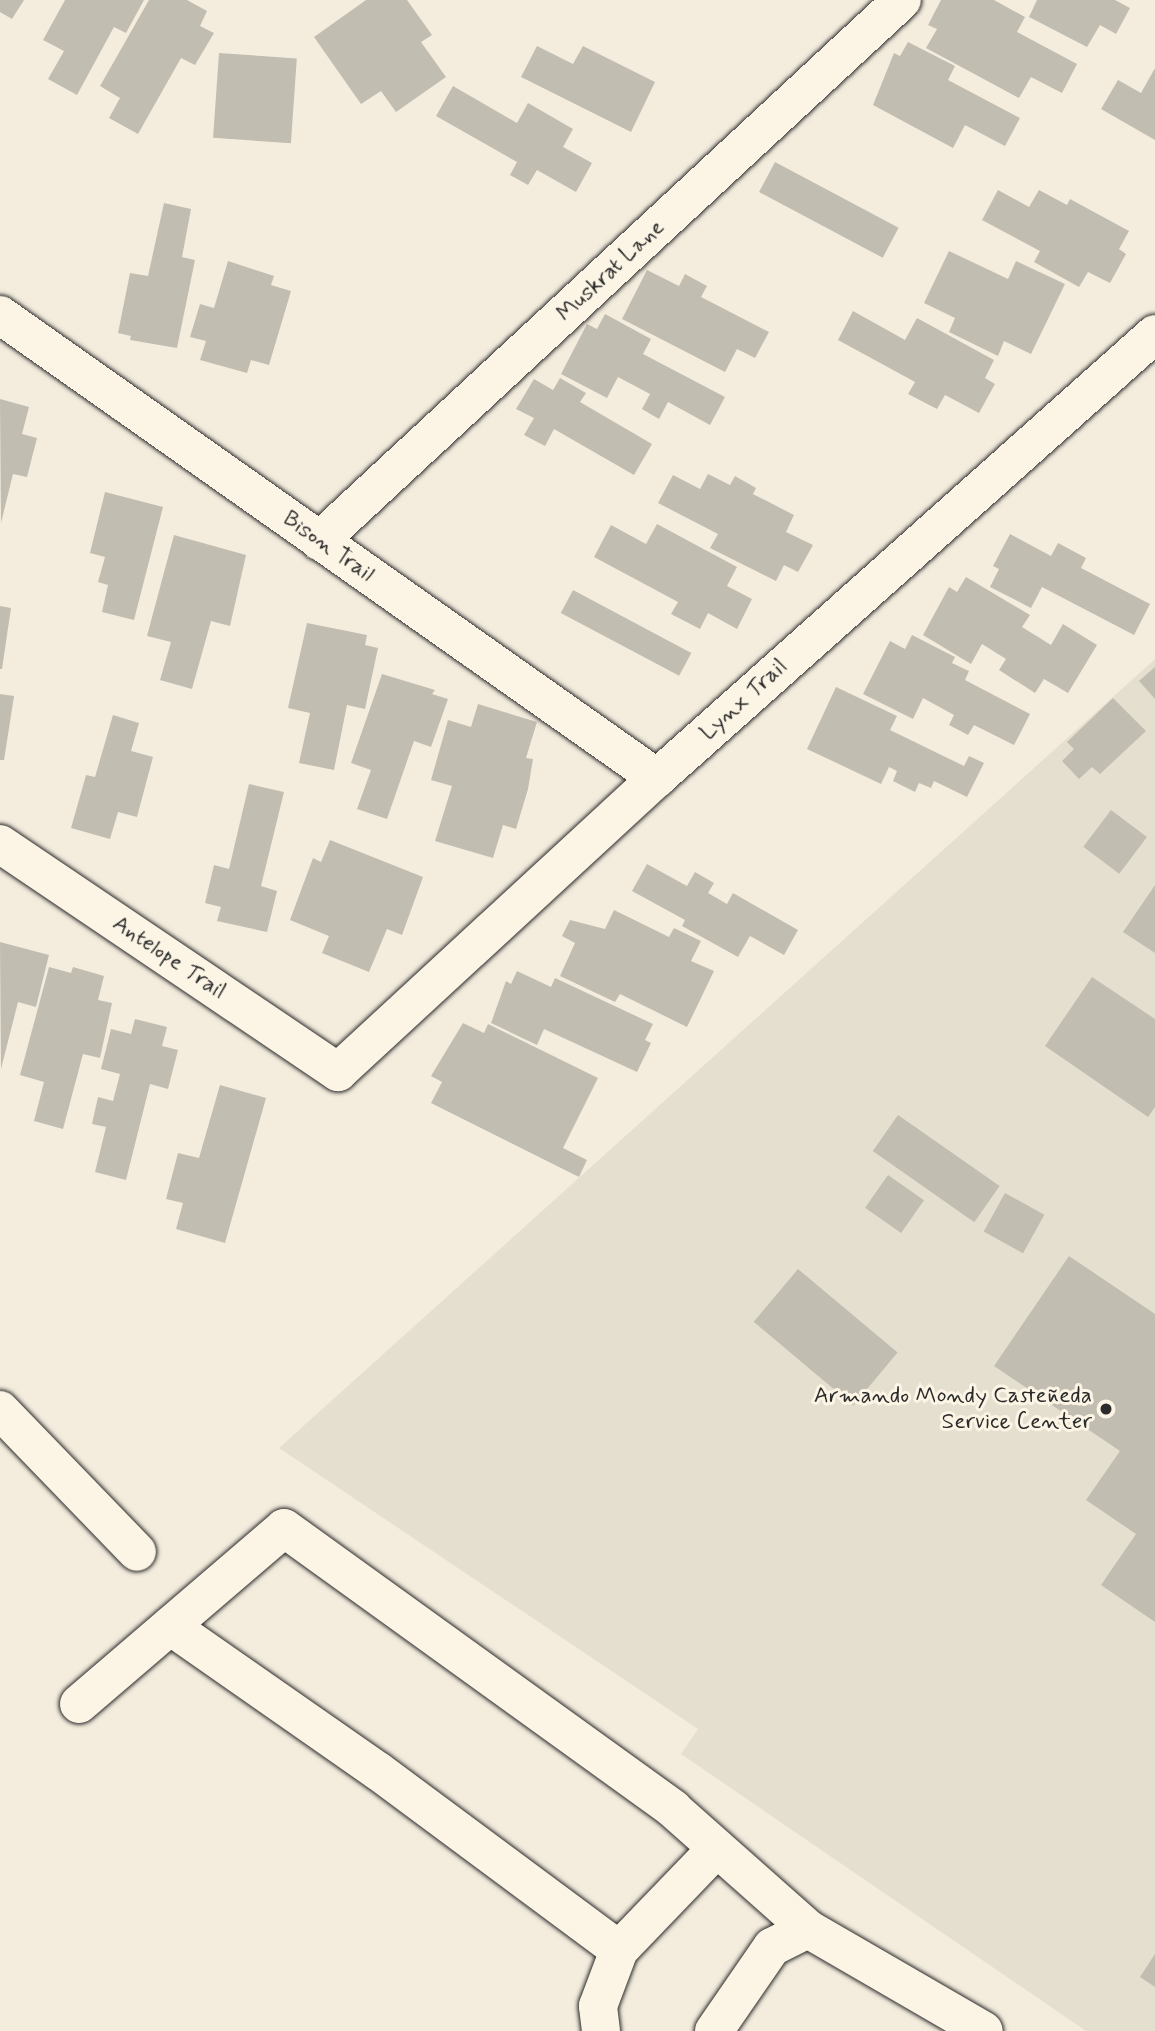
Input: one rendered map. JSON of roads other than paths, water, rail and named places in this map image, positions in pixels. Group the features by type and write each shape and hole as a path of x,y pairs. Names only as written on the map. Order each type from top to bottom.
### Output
{"street":[{"name":"Muskrat Lane","path":"319,541 902,0"},
{"name":"Bison Trail","path":"0,314 657,778"},
{"name":"Lynx Trail","path":"338,1072 657,778 1155,334"},
{"name":"Antelope Trail","path":"0,844 338,1072"},
{"path":"0,1410 137,1552"},
{"path":"79,1704 284,1528 673,1809 808,1929 984,2031"},
{"path":"170,1626 378,1771 619,1950"},
{"path":"601,2031 598,2006 619,1950 717,1848"},
{"path":"724,2028 772,1947 808,1929"}],"place":[{"name":"Armando Mondy Casteñeda Service Center","path":"1106,1409"}]}
